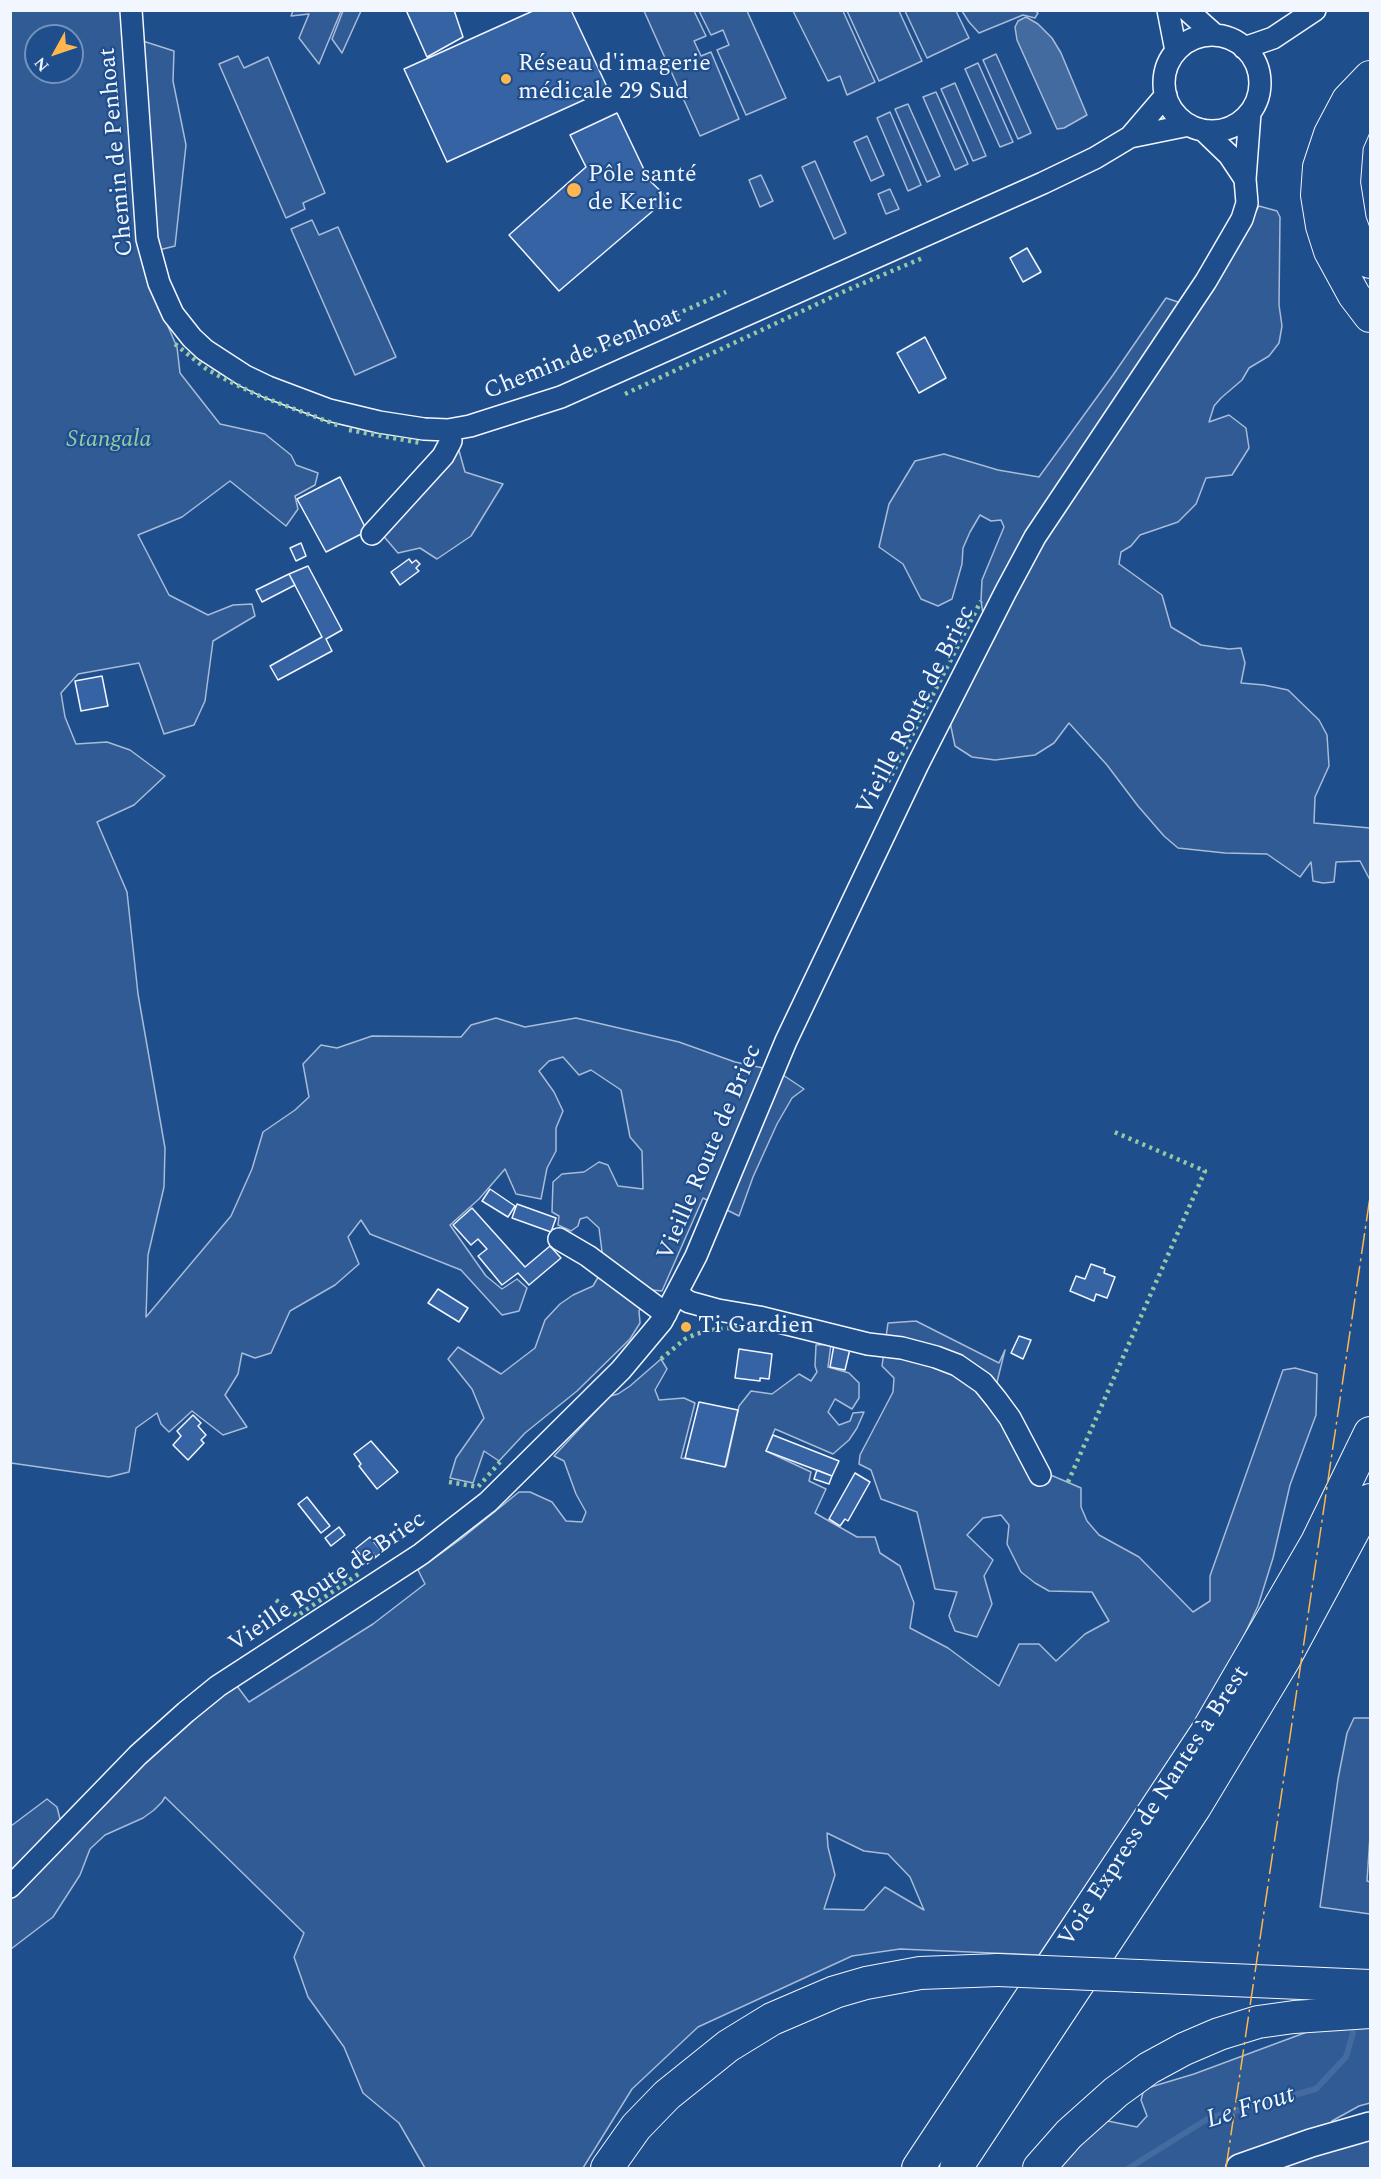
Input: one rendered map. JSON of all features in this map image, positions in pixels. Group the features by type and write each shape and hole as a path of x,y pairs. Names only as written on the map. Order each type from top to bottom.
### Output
{"highway":[{"path":"1371,76 1348,100 1330,135 1319,167 1317,195 1320,218 1330,251 1354,295 1371,315"},
{"path":"1371,101 1361,113 1347,144 1344,183 1350,221 1358,243 1371,262"},
{"name":"Voie Express de Nantes à Brest","path":"918,2169 1206,1733 1317,1542 1371,1433"},
{"name":"Voie Express de Nantes à Brest","path":"956,2169 1195,1807 1285,1659 1371,1500"},
{"path":"608,2169 636,2127 667,2095 714,2056 772,2019 835,1992 866,1983 920,1974 998,1970 1371,1986"},
{"path":"1039,2169 1069,2134 1116,2092 1149,2068 1184,2049 1219,2034 1258,2022 1294,2017 1371,2012"}],"main road":[{"path":"1240,2169 1311,2143 1371,2126"}],"street":[{"name":"Chemin de Penhoat","path":"131,10 147,239 152,263 165,300 183,328 205,350 224,364 244,376 287,395 329,410 379,422 424,429 448,430 485,422 532,407 607,377 1061,175 1130,137 1166,95"},
{"path":"1168,10 1176,51"},
{"path":"1187,10 1215,35 1235,41 1244,48 1257,67 1260,79 1259,91 1250,113 1240,122 1216,131 1196,128"},
{"path":"1244,48 1281,34 1316,10"},
{"path":"1260,79 1281,34"},
{"path":"1215,35 1193,39 1176,51 1168,64 1164,80 1166,95 1170,107 1179,118 1196,128 1229,155 1245,179"},
{"name":"Vieille Route de Briec","path":"10,1887 138,1755 218,1686 381,1582 488,1502 621,1370 666,1314 718,1205 786,1041 918,764 1035,537 1206,281 1242,219 1247,202 1245,179 1250,113"},
{"name":"Chemin de Penhoat","path":"1130,137 1196,128"},
{"path":"372,534 448,449 451,441 448,430"},
{"path":"559,1239 588,1256 666,1314"},
{"name":"Vieille Route de Briec","path":"677,1294 689,1302 718,1310 759,1317 868,1344 902,1348 957,1365 983,1383 996,1399 1010,1418 1040,1475"}],"shaded area":[{"name":"Stangala","path":"11,11 122,11 124,35 174,51 173,81 186,145 175,246 163,249 144,247 153,292 177,347 180,373 220,424 265,434 291,455 296,465 318,473 315,485 295,496 298,509 286,526 230,481 182,517 138,535 169,595 208,615 233,605 252,604 255,616 213,641 205,701 194,725 164,734 139,663 78,674 61,693 65,717 76,744 107,742 130,750 165,776 134,805 97,822 127,892 138,994 165,1148 164,1187 148,1255 146,1317 231,1216 252,1169 263,1132 295,1110 309,1097 303,1064 321,1045 337,1048 372,1036 461,1037 471,1025 496,1018 525,1027 576,1018 679,1042 735,1062 777,1071 804,1089 792,1098 777,1124 753,1177 739,1216 703,1198 662,1291 652,1290 639,1311 640,1323 630,1339 577,1391 525,1433 499,1461 484,1451 473,1483 450,1478 456,1458 484,1418 472,1389 448,1359 458,1347 501,1374 535,1348 545,1320 560,1304 593,1286 604,1267 599,1228 587,1217 580,1219 578,1226 571,1231 558,1225 559,1216 552,1212 553,1182 562,1174 584,1172 599,1162 608,1165 618,1186 643,1189 642,1151 630,1137 621,1090 591,1070 579,1075 563,1057 549,1061 539,1071 554,1092 563,1111 556,1128 556,1151 547,1168 541,1199 516,1194 505,1169 479,1199 450,1225 486,1276 502,1289 517,1279 527,1288 519,1311 502,1315 461,1270 370,1234 361,1220 348,1237 359,1264 335,1285 290,1311 271,1353 255,1358 242,1353 238,1374 225,1395 247,1427 223,1435 192,1411 169,1432 161,1424 157,1413 136,1428 129,1472 109,1477 11,1463"},
{"path":"293,11 341,11 319,64 299,38 309,14 291,16"},
{"path":"343,11 361,11 342,53 332,39"},
{"path":"644,11 694,11 706,36 694,41 701,56 711,52 739,119 700,136"},
{"path":"699,11 747,11 786,98 746,115 717,50 729,45 723,30 711,35"},
{"path":"793,11 843,11 875,82 847,95 840,76 828,81"},
{"path":"847,11 899,11 922,61 879,81"},
{"path":"905,11 956,11 969,38 927,58"},
{"path":"962,11 1035,11 1038,13 1035,18 1023,15 979,33"},
{"path":"1026,17 1038,24 1052,38 1061,53 1087,115 1064,128 1057,129 1017,40 1015,27 1018,21"},
{"path":"996,54 1031,133 1018,139 983,60"},
{"path":"238,56 244,68 268,57 325,193 303,203 305,209 286,218 219,64"},
{"path":"978,63 1013,142 1000,147 965,69"},
{"path":"955,83 986,156 973,161 941,89"},
{"path":"936,92 968,164 955,170 923,97"},
{"path":"908,104 940,176 927,182 895,109"},
{"path":"890,112 921,185 908,191 877,118"},
{"path":"867,136 884,175 871,181 854,142"},
{"path":"815,161 846,233 834,239 802,167"},
{"path":"761,175 773,201 760,207 749,180"},
{"path":"890,189 899,209 886,214 878,194"},
{"path":"1259,206 1277,211 1280,217 1279,305 1282,326 1279,343 1269,356 1249,368 1242,380 1221,398 1214,406 1209,422 1229,415 1246,428 1249,448 1232,475 1206,478 1196,504 1178,522 1140,535 1131,546 1121,552 1119,564 1162,595 1171,627 1201,645 1229,649 1241,648 1245,663 1241,683 1288,690 1319,720 1327,735 1329,766 1315,797 1314,823 1370,828 1370,880 1360,861 1336,862 1334,882 1323,883 1313,881 1311,862 1300,877 1267,854 1225,853 1178,848 1164,836 1107,765 1069,723 1054,743 1035,755 995,760 972,757 955,746 950,722 987,640 981,601 982,580 1004,527 1001,520 991,521 980,515 963,548 962,564 952,599 938,606 921,599 903,564 879,547 889,504 915,461 944,454 998,470 1039,477 1166,298 1196,308"},
{"path":"312,220 319,235 338,227 396,357 355,375 291,229"},
{"path":"458,447 465,472 503,484 471,536 437,559 420,548 398,553 380,532"},
{"path":"916,1321 999,1363 1005,1350 992,1402 1032,1467 1081,1488 1081,1507 1087,1521 1099,1535 1139,1557 1193,1612 1210,1601 1210,1576 1283,1370 1295,1368 1317,1374 1316,1415 1290,1485 1273,1558 1258,1606 1242,1640 1213,1694 1150,1794 1039,1955 900,1949 852,1956 698,2027 632,2089 583,2168 425,2168 399,2123 363,2093 344,2047 308,1997 294,1957 304,1933 165,1797 154,1810 143,1818 105,1835 90,1849 80,1875 53,1917 11,1949 11,1826 47,1799 57,1807 65,1839 196,1713 237,1686 249,1702 373,1624 425,1584 418,1570 519,1492 530,1492 552,1502 566,1521 582,1522 586,1512 576,1494 564,1461 554,1456 610,1396 630,1386 661,1359 667,1369 655,1390 659,1400 684,1398 695,1403 681,1458 726,1466 739,1406 751,1391 772,1394 799,1374 811,1381 817,1372 816,1345 831,1344 828,1367 849,1373 859,1383 859,1398 852,1409 835,1399 828,1412 839,1425 850,1421 853,1413 864,1412 857,1428 849,1440 833,1454 775,1429 766,1451 811,1472 809,1481 826,1489 815,1513 857,1537 875,1537 880,1553 900,1566 914,1603 910,1628 948,1648 999,1686 1019,1644 1039,1644 1056,1661 1085,1634 1109,1621 1092,1592 1049,1591 1035,1583 1021,1572 1007,1544 1009,1525 1001,1515 983,1518 967,1535 993,1560 984,1576 992,1604 977,1637 955,1631 949,1616 957,1592 935,1589 917,1512 881,1499 871,1470 859,1464 860,1455 893,1392 894,1378 882,1366 888,1323","holes":["827,1833 864,1851 888,1854 910,1877 924,1910 885,1887 864,1910 824,1909 835,1875"]},
{"path":"1354,1718 1370,1718 1370,1836 1367,1881 1370,1882 1370,1914 1320,1907 1338,1779 1347,1733"},
{"path":"1370,2027 1370,2103 1359,2106 1332,2121 1341,2149 1370,2140 1370,2168 1048,2168 1098,2119 1137,2127 1147,2116 1141,2100 1144,2089 1194,2074 1307,2032"}],"building":[{"path":"406,10 454,10 463,37 427,57"},
{"name":"Réseau d'imagerie médicale 29 Sud","path":"535,10 571,10 608,89 447,162 404,69"},
{"path":"617,113 649,180 668,198 559,291 509,235 586,167 570,135"},
{"path":"1027,248 1041,272 1023,282 1010,258"},
{"path":"925,337 946,378 919,393 897,353"},
{"path":"340,477 367,531 326,552 297,499"},
{"path":"301,543 306,556 296,561 290,548"},
{"path":"409,559 412,563 416,560 420,564 416,568 419,571 400,585 391,572"},
{"path":"308,566 342,630 326,639 332,651 278,680 270,666 322,637 289,574"},
{"path":"289,574 295,585 262,602 256,590"},
{"path":"102,676 108,706 81,711 75,681"},
{"path":"490,1189 515,1206 508,1217 482,1201"},
{"path":"517,1204 556,1218 551,1232 512,1218"},
{"path":"472,1208 525,1267 550,1246 561,1258 529,1285 518,1273 502,1285 478,1256 487,1249 478,1239 471,1245 453,1225"},
{"path":"1091,1264 1105,1269 1104,1273 1115,1277 1107,1298 1096,1294 1094,1301 1070,1291 1076,1276 1085,1279"},
{"path":"438,1289 468,1308 459,1322 428,1303"},
{"path":"1019,1336 1031,1340 1023,1359 1011,1353"},
{"path":"834,1345 850,1349 845,1370 830,1367"},
{"path":"739,1349 772,1354 769,1379 760,1378 760,1381 735,1378"},
{"path":"699,1402 738,1410 725,1467 685,1458"},
{"path":"193,1415 201,1423 198,1426 206,1435 201,1440 204,1443 188,1460 173,1445 181,1436 177,1431"},
{"path":"773,1435 839,1461 832,1476 766,1451"},
{"path":"371,1441 398,1472 377,1489 359,1466 361,1464 354,1454"},
{"path":"817,1470 832,1476 829,1484 814,1479"},
{"path":"855,1473 870,1482 848,1521 845,1519 840,1526 829,1519"},
{"path":"307,1497 330,1526 321,1533 298,1504"},
{"path":"339,1527 345,1535 331,1546 325,1538"},
{"path":"370,1537 382,1552 376,1557 370,1550 362,1556 355,1549"},
{"path":"370,1550 376,1557 367,1564 362,1556"}],"waterway":[{"name":"Le Frout","path":"1129,2168 1209,2118 1316,2089 1346,2057 1353,2033"}],"hedge":[{"path":"625,394 847,290 925,257"},
{"path":"511,386 726,292"},
{"path":"175,344 205,368 257,395 340,426"},
{"path":"349,430 421,443"},
{"path":"888,782 981,601"},
{"path":"1068,1482 1205,1171 1112,1131"},
{"path":"661,1359 685,1339 696,1334 740,1327"},
{"path":"449,1482 478,1487 500,1462"},
{"path":"276,1600 297,1616 360,1573"}],"power":[{"path":"1226,2168 1370,1197"}],"place":[{"name":"Réseau d'imagerie médicale 29 Sud","path":"506,79"},
{"name":"Pôle santé de Kerlic","path":"574,190"},
{"name":"Ti Gardien","path":"686,1327"}]}
